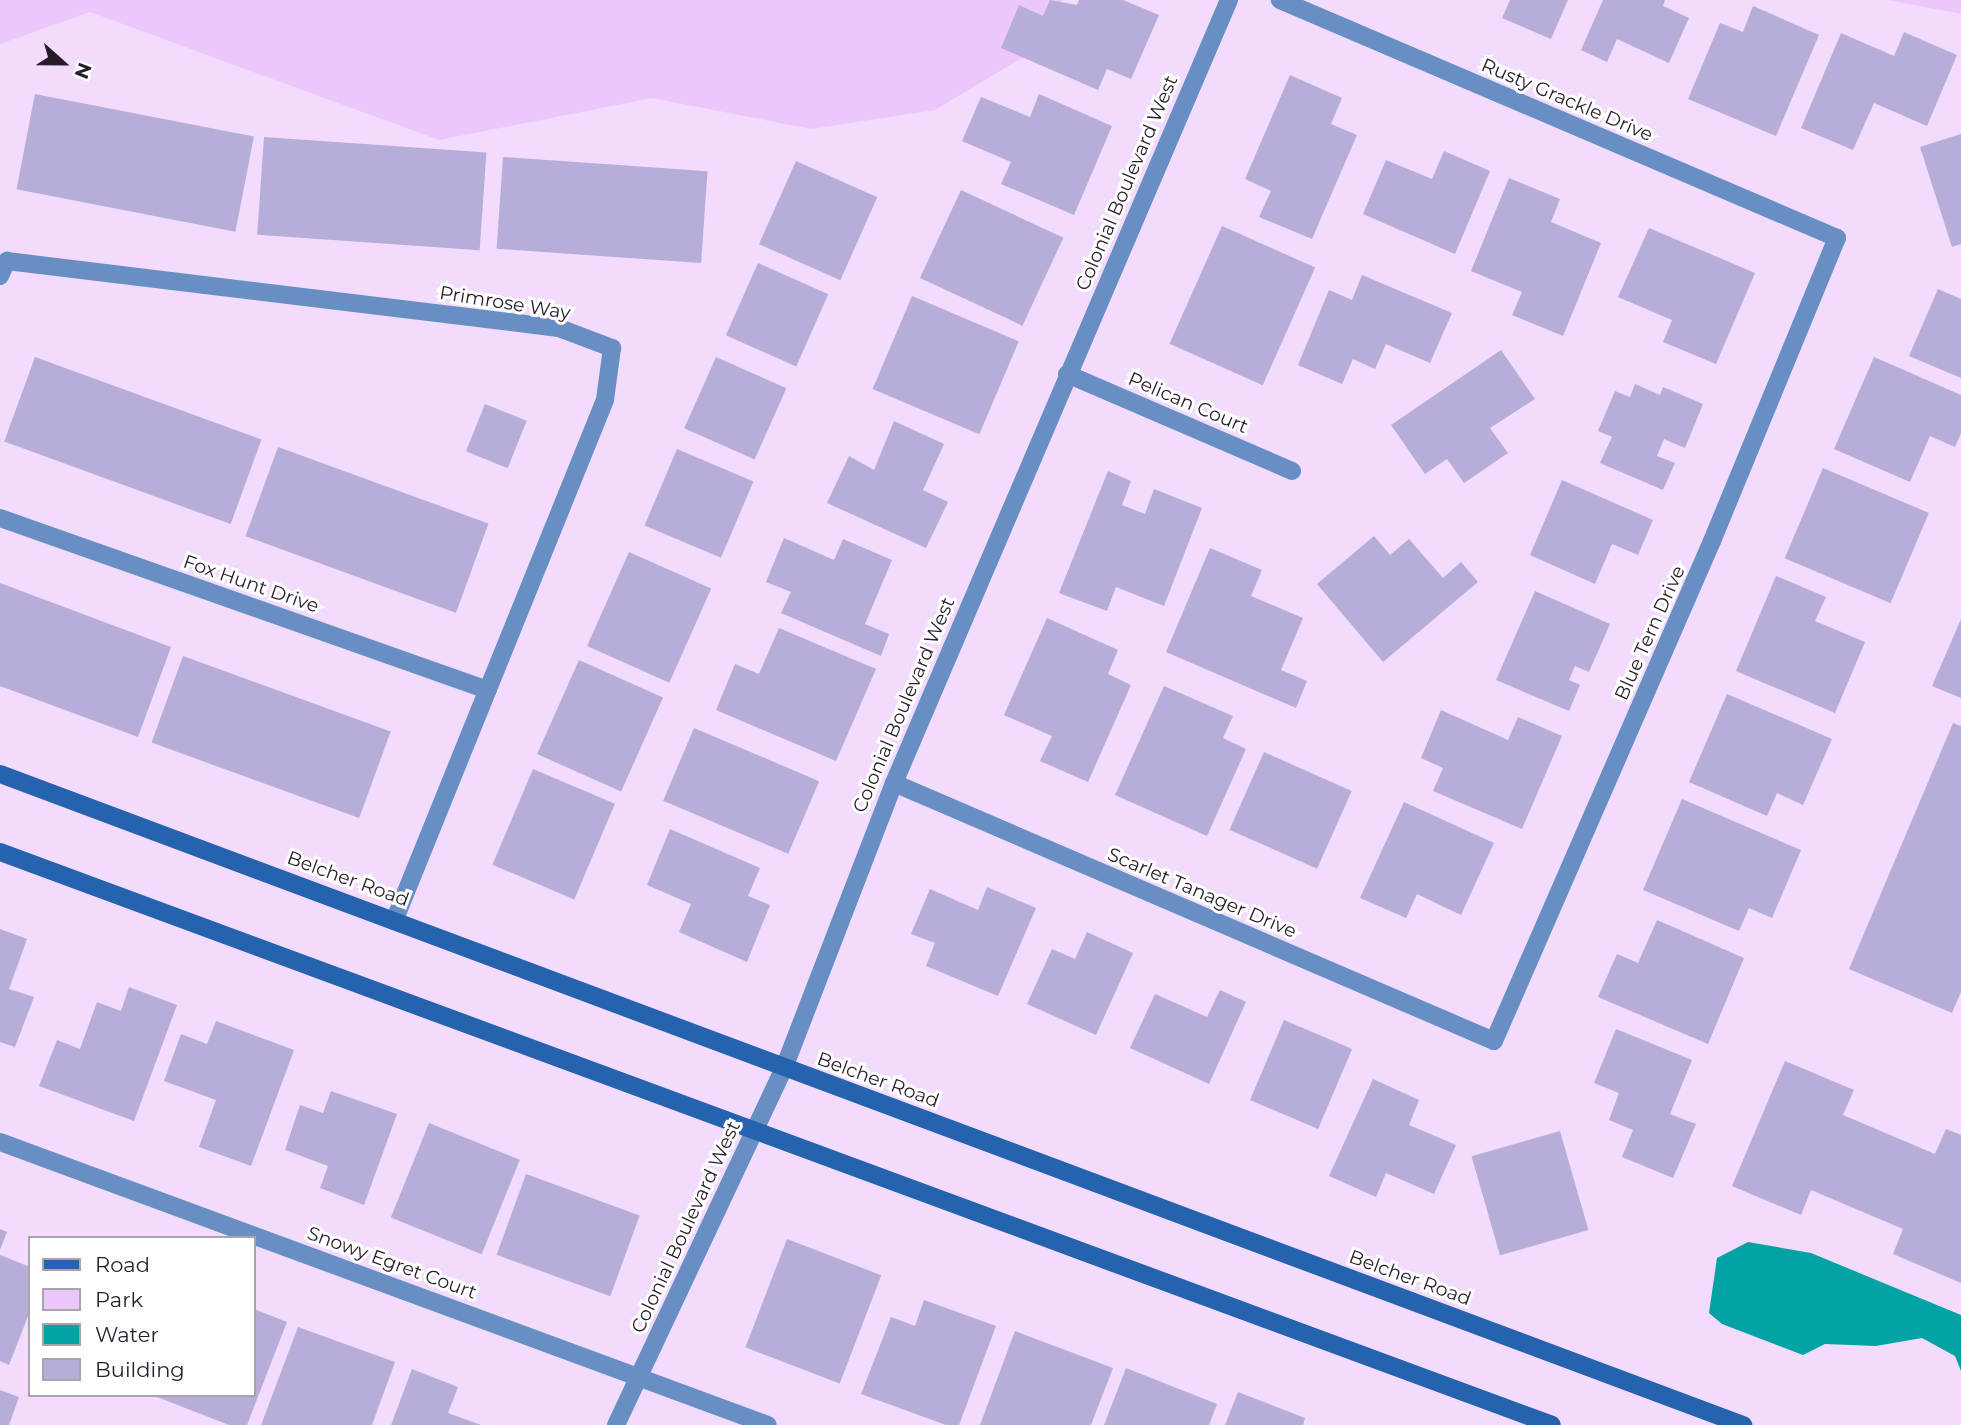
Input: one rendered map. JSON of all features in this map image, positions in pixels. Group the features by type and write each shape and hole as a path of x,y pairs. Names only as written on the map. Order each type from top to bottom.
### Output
{"main road":[{"name":"Belcher Road","path":"0,774 396,919 783,1068 1743,1425"},
{"path":"0,852 755,1128 1552,1425"}],"street":[{"name":"Colonial Boulevard West","path":"616,1425 783,1068 894,783 1229,0"},
{"name":"Rusty Grackle Drive","path":"1280,0 1837,238"},
{"name":"Blue Tern Drive","path":"1494,1041 1707,554 1837,238"},
{"name":"Primrose Way","path":"0,276 6,261 559,328 612,348 605,400 396,919"},
{"name":"Pelican Court","path":"1067,374 1292,471"},
{"name":"Fox Hunt Drive","path":"0,518 488,690"},
{"name":"Scarlet Tanager Drive","path":"894,783 1494,1041"},
{"name":"Snowy Egret Court","path":"0,1142 768,1425"}],"green space":[{"path":"0,0 1062,0 1050,41 935,110 811,129 652,98 439,140 90,12 0,44"},
{"path":"1888,0 1961,0 1961,14"}],"water":[{"path":"1748,1242 1811,1253 1961,1315 1961,1371 1955,1356 1922,1338 1876,1346 1825,1344 1803,1355 1722,1324 1709,1313 1717,1258"}],"building":[{"path":"1050,0 1077,5 1079,0 1123,0 1159,15 1131,79 1107,69 1098,90 1001,48 1019,5 1043,16"},
{"path":"1510,0 1568,0 1551,39 1502,18"},
{"path":"1603,0 1665,0 1663,6 1689,18 1669,63 1617,39 1607,62 1581,50"},
{"path":"1753,6 1819,35 1776,136 1688,99 1720,23 1743,32"},
{"path":"1904,32 1957,55 1927,126 1874,103 1853,150 1801,128 1841,33 1894,56"},
{"path":"1290,75 1342,98 1331,124 1357,135 1312,239 1259,217 1271,191 1245,179"},
{"path":"35,94 254,137 235,232 16,189"},
{"path":"1039,94 1112,126 1074,215 1001,184 1011,162 962,141 981,97 1030,117"},
{"path":"1961,134 1961,244 1952,247 1920,147"},
{"path":"264,137 486,153 480,250 257,235"},
{"path":"1444,151 1490,171 1455,254 1363,214 1386,160 1432,179"},
{"path":"503,157 708,171 701,263 497,249"},
{"path":"796,161 877,197 840,280 759,244"},
{"path":"1509,178 1560,199 1551,222 1601,243 1563,336 1512,315 1522,292 1471,271"},
{"path":"961,190 1063,238 1022,326 920,278"},
{"path":"1222,226 1315,267 1263,385 1170,344"},
{"path":"1649,228 1755,273 1716,364 1663,342 1672,320 1618,297"},
{"path":"758,263 828,294 796,366 726,335"},
{"path":"1362,275 1452,313 1430,363 1386,344 1375,369 1353,359 1342,384 1298,365 1329,290 1352,300"},
{"path":"1938,289 1961,299 1961,378 1909,356"},
{"path":"912,296 1019,341 979,434 873,389"},
{"path":"1501,350 1535,399 1490,428 1508,453 1464,483 1447,459 1425,474 1391,425"},
{"path":"35,357 261,439 231,524 4,442"},
{"path":"716,357 786,388 755,460 684,428"},
{"path":"1874,357 1961,395 1961,433 1955,447 1930,436 1910,482 1834,449"},
{"path":"1635,384 1660,395 1663,387 1703,404 1685,448 1664,439 1657,456 1675,463 1663,490 1600,463 1612,437 1598,431 1615,391 1630,397"},
{"path":"485,404 527,421 508,468 466,451"},
{"path":"894,421 944,444 923,490 948,502 926,548 827,503 849,456 874,470"},
{"path":"278,447 488,524 456,613 246,536"},
{"path":"677,449 753,481 721,558 645,525"},
{"path":"1823,468 1929,513 1891,603 1785,558"},
{"path":"1108,471 1131,481 1122,505 1145,514 1154,489 1202,508 1164,606 1116,587 1107,611 1059,593"},
{"path":"1562,480 1653,520 1638,555 1612,544 1595,584 1530,555"},
{"path":"1374,536 1390,555 1409,539 1443,578 1461,562 1478,582 1383,662 1317,584"},
{"path":"784,538 834,560 843,539 892,560 865,624 889,634 881,656 781,613 791,592 766,582"},
{"path":"1210,548 1262,570 1251,596 1303,618 1281,670 1307,681 1296,708 1166,652"},
{"path":"629,552 711,589 669,683 587,646"},
{"path":"1776,576 1826,597 1815,621 1865,642 1835,713 1736,671"},
{"path":"0,583 171,647 138,737 0,686"},
{"path":"1535,591 1610,624 1589,672 1575,666 1569,680 1580,685 1569,711 1496,680"},
{"path":"1047,618 1118,650 1108,674 1131,685 1088,782 1040,761 1052,736 1004,715"},
{"path":"1961,619 1961,698 1932,686"},
{"path":"779,628 876,669 836,761 716,710 735,664 759,674"},
{"path":"183,656 391,732 359,818 152,742"},
{"path":"579,660 663,697 621,792 537,754"},
{"path":"1164,686 1233,716 1223,738 1246,749 1207,836 1115,795"},
{"path":"1727,694 1832,739 1803,805 1777,793 1767,816 1689,782"},
{"path":"1441,710 1508,740 1518,717 1562,736 1522,829 1433,791 1443,768 1421,758"},
{"path":"1953,723 1961,726 1961,992 1952,1013 1849,969"},
{"path":"694,728 819,781 788,854 663,801"},
{"path":"1264,752 1352,791 1317,869 1229,830"},
{"path":"533,769 615,804 574,900 492,865"},
{"path":"1682,799 1801,850 1772,918 1749,908 1739,931 1643,890"},
{"path":"1404,802 1494,843 1461,915 1417,894 1406,918 1360,898"},
{"path":"670,829 760,868 748,896 770,905 747,962 679,932 691,904 647,885"},
{"path":"987,887 1036,908 998,996 926,966 935,943 911,934 930,889 978,910"},
{"path":"1657,920 1744,958 1708,1044 1598,997 1617,954 1638,963"},
{"path":"0,929 27,939 9,989 34,997 15,1047 0,1042"},
{"path":"1087,932 1133,953 1096,1035 1027,1004 1052,949 1075,959"},
{"path":"129,987 177,1005 134,1121 39,1086 57,1040 80,1049 97,1002 121,1011"},
{"path":"1220,990 1246,1002 1209,1084 1130,1048 1155,994 1207,1017"},
{"path":"1284,1020 1352,1049 1318,1129 1250,1100"},
{"path":"216,1021 294,1050 251,1166 199,1147 216,1100 164,1081 181,1034 207,1044"},
{"path":"1616,1029 1692,1060 1670,1114 1696,1124 1673,1178 1622,1157 1633,1130 1609,1120 1619,1093 1594,1083"},
{"path":"1785,1061 1854,1090 1843,1115 1935,1154 1946,1129 1961,1135 1961,1283 1893,1254 1903,1229 1811,1190 1801,1215 1732,1186"},
{"path":"1373,1079 1419,1100 1409,1125 1456,1145 1434,1194 1386,1173 1376,1197 1329,1176"},
{"path":"331,1091 397,1114 364,1205 320,1188 328,1166 285,1150 300,1105 323,1113"},
{"path":"429,1123 520,1160 482,1254 391,1218"},
{"path":"1560,1131 1588,1230 1500,1255 1472,1156"},
{"path":"526,1174 640,1215 610,1296 497,1255"},
{"path":"0,1229 7,1232 0,1250"},
{"path":"787,1239 881,1275 840,1383 745,1347"},
{"path":"0,1255 28,1266 28,1316 9,1365 0,1361"},
{"path":"924,1300 996,1326 959,1425 946,1425 861,1394 891,1317 915,1326"},
{"path":"256,1310 287,1322 247,1425 229,1425 157,1397 256,1397"},
{"path":"298,1327 395,1362 372,1425 261,1425"},
{"path":"1015,1331 1113,1368 1091,1425 980,1425"},
{"path":"1126,1368 1217,1404 1209,1425 1104,1425"},
{"path":"412,1369 458,1387 448,1413 481,1425 391,1425"},
{"path":"0,1390 19,1397 9,1425 0,1425"},
{"path":"1238,1392 1305,1418 1303,1425 1225,1425"}]}
